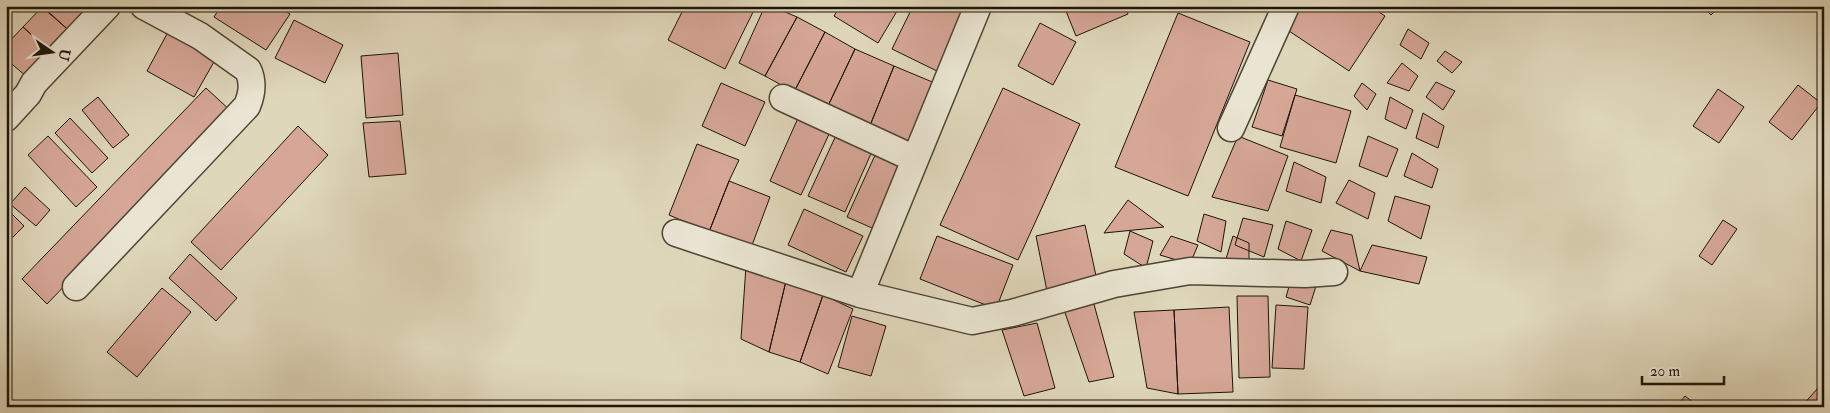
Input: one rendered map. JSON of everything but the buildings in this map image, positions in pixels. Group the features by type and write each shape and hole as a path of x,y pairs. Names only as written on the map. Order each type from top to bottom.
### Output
{"street":[{"path":"6,118 28,94 34,83 107,6"},
{"path":"76,287 247,106 250,98 252,79 248,70 200,36 144,6"},
{"path":"860,294 978,6"},
{"path":"1231,128 1286,6"},
{"path":"783,98 915,159"},
{"path":"676,233 860,294 972,321 1114,284 1190,272 1304,274 1334,272"}]}
